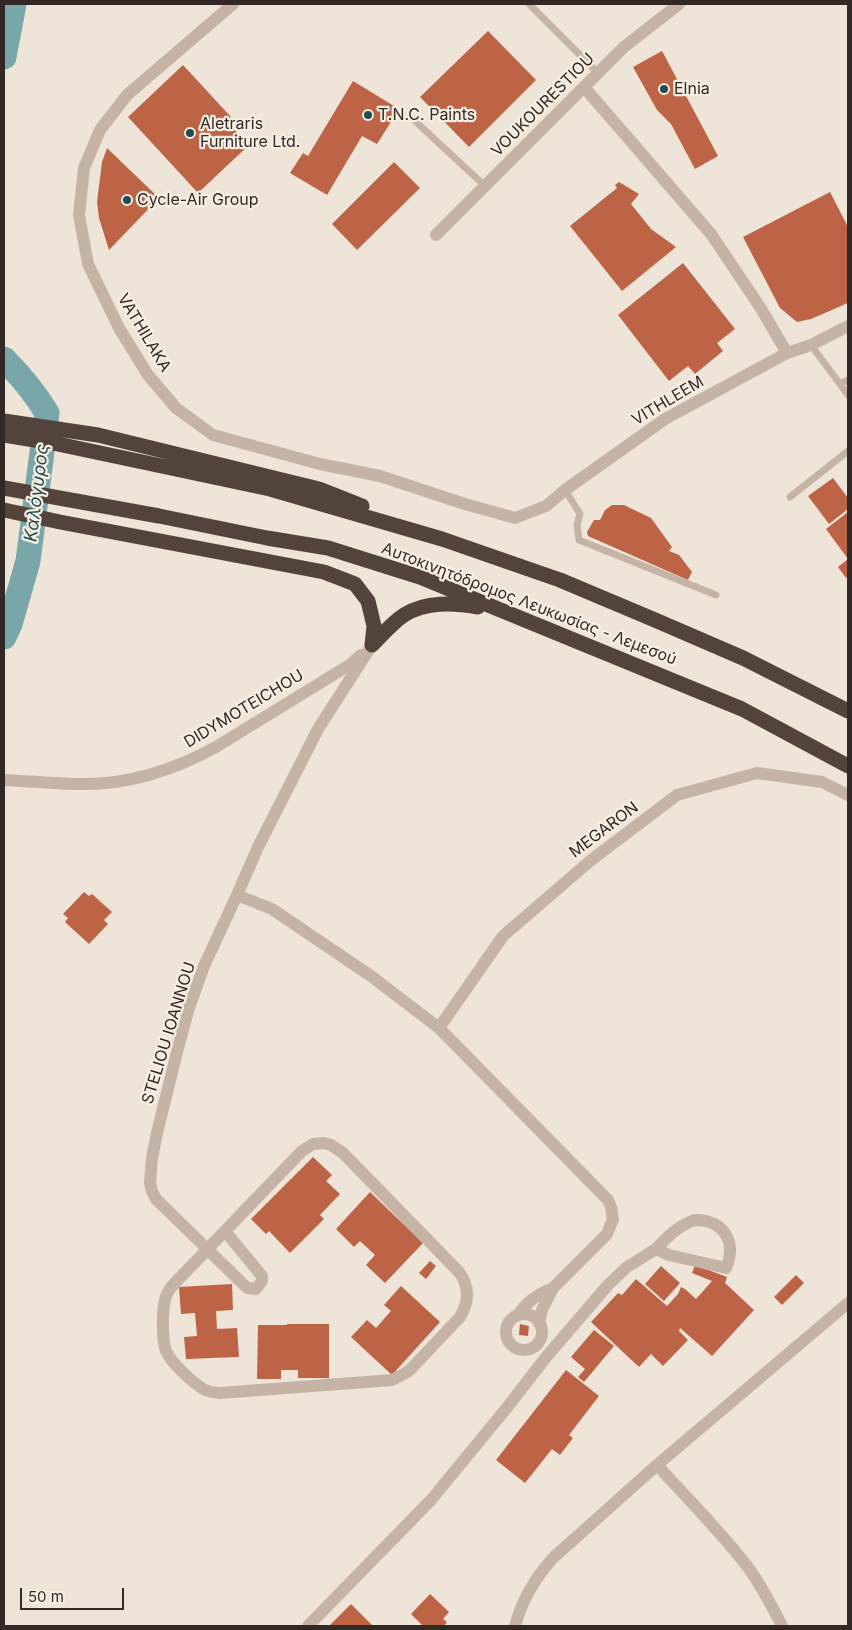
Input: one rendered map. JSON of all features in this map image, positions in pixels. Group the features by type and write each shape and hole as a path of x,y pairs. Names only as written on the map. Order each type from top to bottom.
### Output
{"highway":[{"path":"4,421 55,436 270,490 442,539 560,580 742,658 848,711"},
{"path":"4,435 55,436"},
{"name":"Αυτοκινητόδρομος Λευκωσίας - Λεμεσού","path":"4,488 328,548 420,577 742,709 848,766"},
{"path":"4,510 324,572 355,584 368,601 374,626 372,645"},
{"path":"372,645 405,614 420,607 457,604 504,611"}],"street":[{"name":"VATHILAKA","path":"233,4 127,95 100,130 84,168 79,215 88,264 119,328 148,375 176,408 213,435 320,464 380,476 515,518"},
{"name":"VOUKOURESTIOU","path":"436,235 624,47 679,4"},
{"path":"584,88 711,234 760,307 787,353"},
{"name":"VITHLEEM","path":"515,518 546,506 565,490 665,419 787,353 811,345 848,326"},
{"name":"DIDYMOTEICHOU","path":"4,780 98,784 140,778 169,769 194,759 244,731 351,664 372,645"},
{"name":"STELIOU IOANNOU","path":"225,1231 262,1276 262,1281 258,1287 252,1289 246,1287 156,1199 152,1191 150,1172 176,1052 204,966 258,847 318,729 372,645"},
{"name":"MEGARON","path":"440,1028 503,936 590,861 678,796 757,773 822,782 848,795"},
{"path":"237,895 272,909 371,976 440,1028 603,1194 611,1207 613,1219 607,1234 553,1288 542,1310 539,1322 542,1334 536,1344 526,1349 515,1347 508,1338 507,1327 509,1322 532,1299 553,1288"},
{"path":"324,1143 331,1145 343,1153 458,1272 466,1284 466,1305 460,1317 410,1370 398,1378 214,1393 199,1386 174,1362 166,1350 164,1340 164,1307 167,1294 172,1286 225,1231 302,1151 313,1144 324,1143"},
{"path":"308,1626 431,1500 547,1356 612,1280 627,1267 656,1249 685,1223 695,1220 705,1220 719,1227 728,1238 731,1248 730,1259 726,1268 669,1255 656,1249"},
{"path":"514,1626 524,1600 544,1568 553,1558 657,1465 848,1304"},
{"path":"517,1316 530,1315 539,1322"},
{"path":"536,1344 547,1356"},
{"path":"657,1465 748,1568 761,1587 782,1626"}],"lane":[{"path":"529,4 598,73"},
{"path":"415,121 485,186"},
{"path":"811,345 848,395"},
{"path":"840,384 848,380"},
{"path":"790,497 848,451"},
{"path":"565,490 580,514 577,525 579,540 716,595"}],"building":[{"path":"488,31 536,80 469,147 420,97"},
{"name":"Elnia","path":"662,51 718,156 695,169 671,124 657,110 633,67"},
{"name":"Aletraris Furniture Ltd.","path":"183,65 231,117 226,121 249,145 198,193 128,117"},
{"path":"353,81 399,109 377,144 362,136 327,195 290,173 303,153 308,156"},
{"name":"Cycle-Air Group","path":"107,148 159,198 109,250 99,218 97,202 102,162"},
{"path":"394,162 420,188 357,250 332,224"},
{"path":"619,182 639,194 631,204 651,229 676,247 622,291 570,226 617,188 615,185"},
{"path":"830,192 848,227 848,303 811,319 797,322 780,308 743,237"},
{"path":"683,263 735,329 717,343 723,351 695,374 688,366 669,381 618,315"},
{"path":"833,478 848,498 848,509 829,524 808,496"},
{"path":"612,505 624,505 651,518 672,547 669,551 679,555 692,572 688,580 588,536 587,532 594,520 600,520 605,510"},
{"path":"848,512 848,559 826,529"},
{"path":"848,559 848,576 846,578 838,567"},
{"path":"84,892 89,896 92,894 112,912 104,920 108,924 89,944 65,922 68,918 63,914"},
{"path":"313,1157 332,1175 326,1181 340,1194 320,1215 324,1219 290,1253 269,1231 266,1234 251,1219"},
{"path":"370,1192 423,1243 385,1283 366,1265 375,1255 360,1241 354,1247 336,1229"},
{"path":"430,1261 436,1266 426,1279 419,1273"},
{"path":"695,1265 727,1277 725,1283 754,1310 712,1356 680,1328 679,1331 688,1340 663,1366 651,1354 639,1367 591,1322 618,1293 622,1295 636,1279 667,1306 678,1294 681,1287 696,1299 712,1281 692,1273"},
{"path":"661,1266 680,1283 664,1301 645,1284"},
{"path":"796,1275 804,1283 782,1305 774,1297"},
{"path":"232,1284 233,1310 216,1311 217,1329 237,1328 239,1357 186,1359 184,1337 197,1336 195,1313 181,1314 179,1287"},
{"path":"401,1286 440,1322 392,1375 351,1337 367,1320 376,1328 391,1311 384,1305"},
{"path":"329,1324 329,1378 298,1378 298,1370 281,1370 281,1379 257,1379 258,1325"},
{"path":"520,1324 529,1326 528,1336 519,1335"},
{"path":"594,1330 614,1346 584,1382 578,1377 585,1369 571,1357"},
{"path":"566,1370 599,1396 569,1435 573,1438 560,1455 552,1449 525,1483 496,1460"},
{"path":"430,1594 449,1612 443,1619 447,1622 444,1626 423,1626 411,1614"},
{"path":"351,1604 373,1626 329,1626"}],"waterway":[{"name":"Καλόγυρος","path":"4,57 14,4"},
{"name":"Καλόγυρος","path":"4,359 27,385 47,413 28,561 10,624 4,637"}],"place":[{"name":"Elnia","path":"664,89"},
{"name":"T.N.C. Paints","path":"368,115"},
{"name":"Aletraris Furniture Ltd.","path":"190,133"},
{"name":"Cycle-Air Group","path":"127,200"}]}
